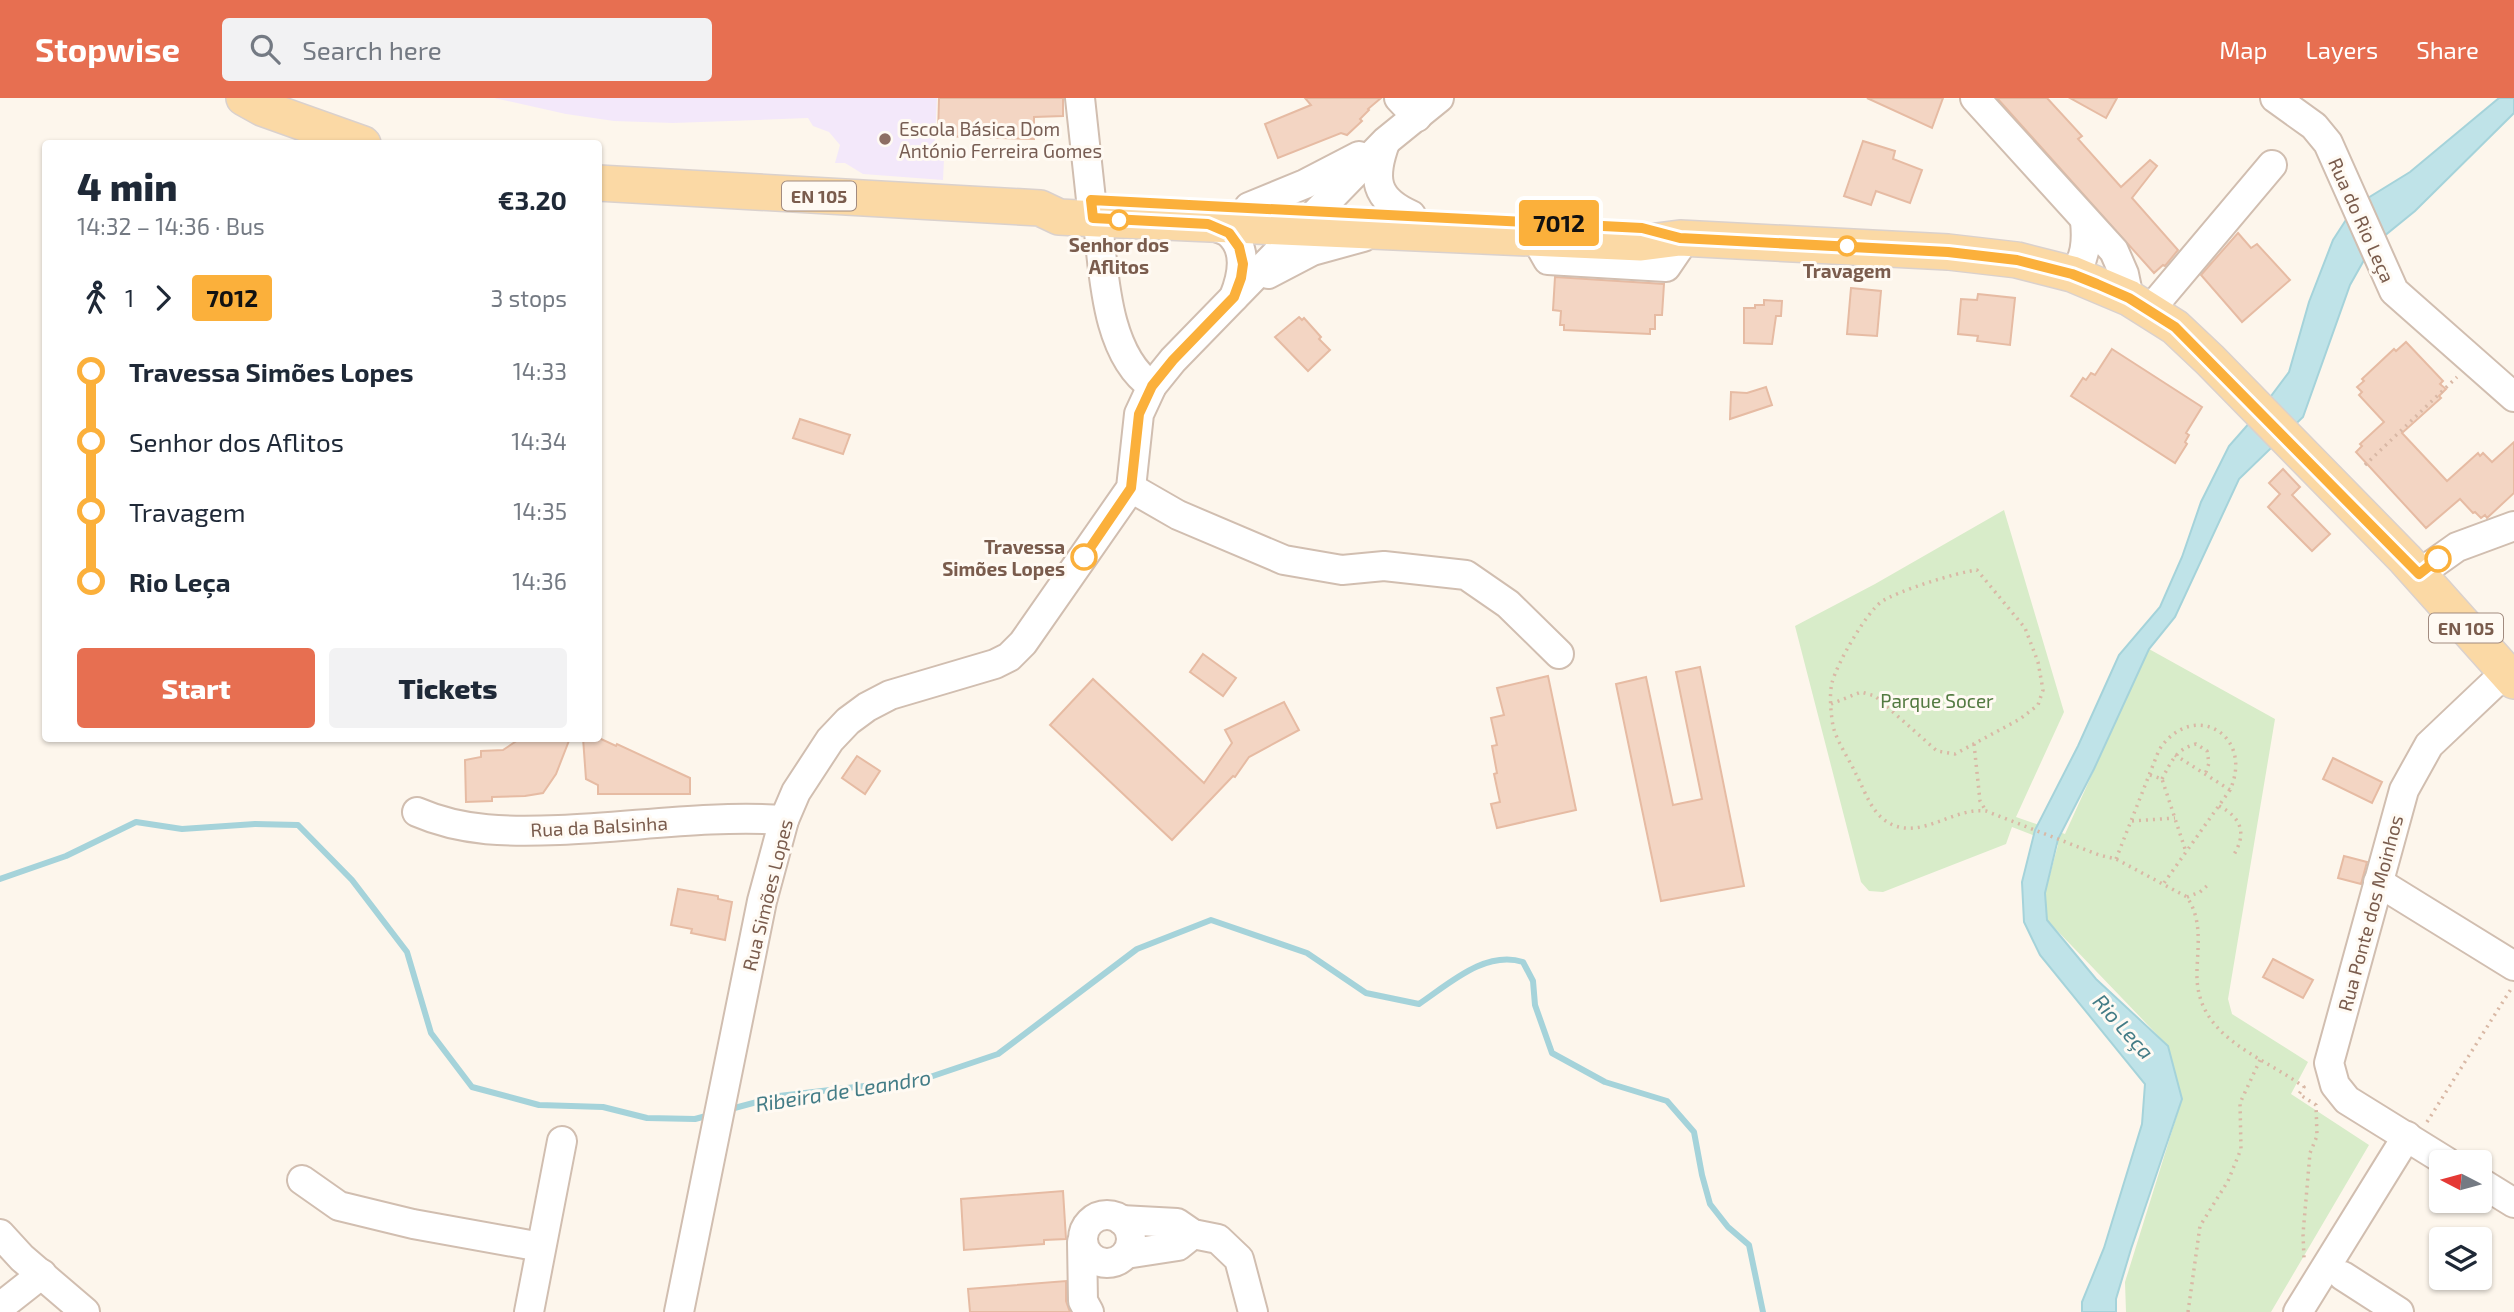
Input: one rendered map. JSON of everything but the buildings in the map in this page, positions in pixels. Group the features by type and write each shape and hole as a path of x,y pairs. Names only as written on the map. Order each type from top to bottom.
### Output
{"main road":[{"path":"244,98 262,108 352,140"},
{"name":"EN 105","path":"602,183 1040,208 1059,217 1303,218 1401,224 1642,228 1682,239"},
{"name":"EN 105","path":"1095,217 1208,224 1303,218"},
{"name":"EN 105","path":"1401,224 1536,239 1641,243 1682,239 1948,252 2017,260 2084,279 2139,304 2175,327 2419,574 2510,677"}],"street":[{"path":"1080,98 1095,217 1114,329 1132,367 1141,379 1152,386"},
{"name":"Rua Simões Lopes","path":"679,1312 762,901 783,820 796,792 830,740 848,721 867,707 890,695 976,671 1009,657 1023,643 1131,488 1139,414 1152,386 1303,218 1386,141 1408,108 1439,98"},
{"path":"1975,98 2113,251 2139,304 2272,165"},
{"name":"Rua do Rio Leça","path":"2275,98 2314,126 2328,143 2394,291 2514,397"},
{"path":"1386,141 1376,177 1382,194 1393,207 1401,224"},
{"name":"Rua Simões Lopes","path":"1303,218 1305,184 1386,141"},
{"path":"1303,218 1560,231 1642,228"},
{"path":"2084,279 2080,265 2085,249 2085,221"},
{"name":"Rua Simões Lopes","path":"1208,224 1229,233 1239,247 1243,264 1234,297"},
{"name":"Rua Simões Lopes","path":"1234,297 1279,266 1312,251 1401,224"},
{"path":"1131,488 1178,515 1284,560 1342,570 1384,566 1466,576 1508,604 1559,654"},
{"path":"2419,574 2457,547 2514,526"},
{"name":"Rua Ponte dos Moinhos","path":"2429,1151 2347,1100 2335,1085 2329,1063 2404,790 2429,745 2510,677"},
{"name":"Rua da Balsinha","path":"417,813 443,824 493,830 614,828 751,818 783,820"},
{"path":"2378,882 2514,966"},
{"path":"529,1312 562,1141"},
{"path":"2298,1312 2317,1300 2343,1276 2415,1142"},
{"path":"2317,1300 2415,1142"},
{"path":"302,1180 338,1206 413,1224 541,1247"},
{"path":"2492,1189 2514,1203"},
{"path":"1090,1312 1083,1301 1082,1242 1085,1226 1098,1216 1106,1214 1121,1220 1177,1223 1193,1234 1218,1238 1238,1259 1253,1312"},
{"path":"1090,1312 1098,1292 1131,1240 1130,1232 1121,1220"},
{"path":"0,1234 85,1312"},
{"path":"1082,1242 1089,1256 1095,1261 1118,1259 1178,1246 1193,1234"},
{"path":"0,1307 42,1275"},
{"path":"2343,1276 2399,1312"}],"path":[{"path":"2365,465 2439,394"},
{"path":"1831,704 1861,691 1875,696 1937,751 1955,754 2021,719 2038,705 2043,690 2038,662 2025,628 1978,570 1961,572 1883,601 1870,612 1855,635 1832,683 1831,704 1834,728 1876,814 1893,825 1909,829 1973,809 1986,811 2099,855 2116,859 2187,897 2194,908 2199,926 2197,980 2204,1012 2219,1032 2304,1087 2299,1094 2316,1105 2317,1136 2311,1153 2303,1257 2317,1300"},
{"path":"2116,859 2167,739 2190,726 2215,730 2226,737 2234,748 2237,769 2231,790 2164,883"},
{"path":"1974,744 1980,801 1986,811"},
{"path":"2186,852 2162,779 2175,755 2184,747 2196,744 2207,751 2210,763 2205,775"},
{"path":"2175,755 2231,790"},
{"path":"2150,775 2162,779"},
{"path":"2219,806 2231,812 2239,822 2241,835 2233,856"},
{"path":"2132,821 2175,818"},
{"path":"2187,897 2200,892 2209,884"},
{"path":"2415,1142 2514,984"},
{"path":"2188,1312 2200,1226 2228,1181 2241,1149 2240,1102 2260,1060"}],"shaded area":[{"name":"Escola Básica Dom António Ferreira Gomes","path":"494,98 937,98 934,158 944,159 943,180 863,174 845,163 835,163 840,145 829,132 813,126 808,118 673,123 614,121 566,114"}],"green space":[{"name":"Parque Socer","path":"2004,510 2064,712 2016,817 2065,834 2149,649 2275,719 2228,999 2232,1014 2308,1062 2291,1094 2369,1145 2271,1312 2126,1312 2125,1282 2182,1099 2168,1046 2047,920 2045,893 2058,845 2012,827 2006,844 1883,892 1869,891 1861,882 1795,626 1875,584"}],"water":[{"name":"Rio Leça","path":"2499,98 2514,98 2514,113 2415,211 2372,246 2350,285 2303,417 2239,479 2175,617 2149,649 2094,769 2058,839 2045,893 2047,920 2096,979 2168,1046 2182,1099 2131,1249 2116,1299 2116,1312 2082,1312 2082,1302 2104,1248 2142,1124 2145,1084 2040,955 2024,922 2022,882 2035,830 2078,746 2119,655 2160,607 2182,557 2201,502 2229,446 2289,372 2309,302 2333,240 2355,206 2410,172"}],"waterway":[{"name":"Ribeira de Leandro","path":"0,879 66,856 136,822 182,829 255,824 298,825 352,880 407,952 431,1033 472,1087 539,1105 603,1107 647,1118 695,1119 710,1115"},
{"name":"Ribeira de Leandro","path":"727,1110 779,1096 924,1079 998,1054 1137,949 1211,920 1307,953 1366,993 1419,1004 1481,965 1495,961 1523,962 1533,981 1535,1005 1552,1053 1605,1082 1667,1101 1694,1132 1710,1204 1728,1227 1749,1245 1763,1312"}],"bus line":[{"name":"7012","path":"1084,557 1131,488 1139,414 1152,386 1173,360 1234,297 1243,264 1239,247 1229,233 1208,224 1093,218 1091,200 1642,228 1680,238 1948,252 2017,260 2072,274 2129,298 2175,327 2419,574 2438,559"}],"place":[{"name":"Escola Básica Dom António Ferreira Gomes","path":"885,139"},
{"name":"Senhor dos Aflitos","path":"1119,220"},
{"name":"Travagem","path":"1847,246"},
{"name":"Travessa Simões Lopes","path":"1084,557"}]}
